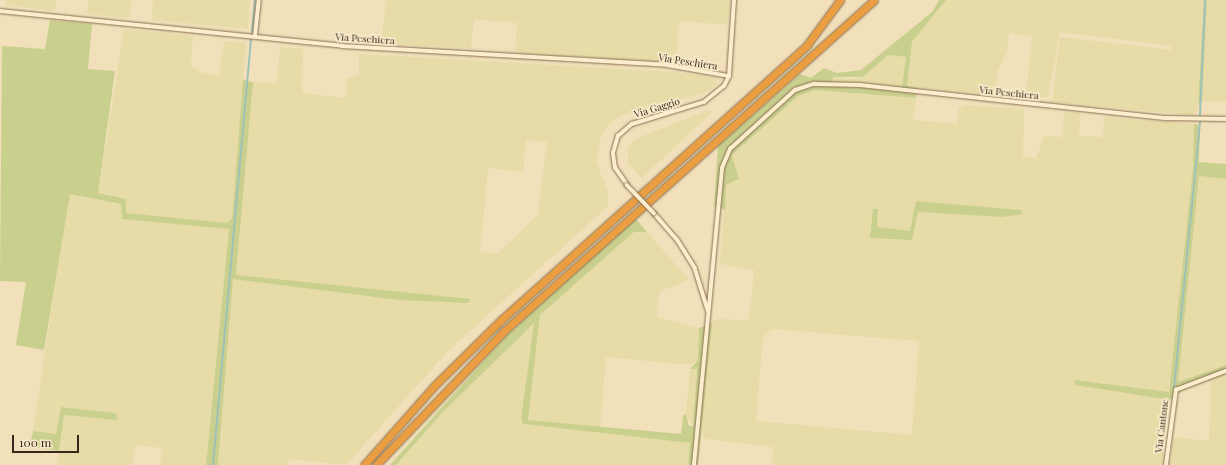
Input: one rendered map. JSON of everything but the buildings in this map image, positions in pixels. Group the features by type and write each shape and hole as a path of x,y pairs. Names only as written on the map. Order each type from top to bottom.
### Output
{"highway":[{"path":"364,465 435,385 501,320 807,45 840,0"},
{"path":"376,465 504,331 874,0"}],"street":[{"path":"255,36 259,0"},
{"name":"Via Gaggio","path":"708,312 695,268 678,239 627,185 615,168 613,153 618,136 632,124 718,95 729,76 734,0"},
{"name":"Via Peschiera","path":"0,11 342,46 667,66 729,76"},
{"name":"Via Peschiera","path":"708,312 722,168 730,149 795,90 814,84 860,84 1166,118 1226,119"},
{"path":"694,465 708,312"},
{"name":"Via Cantone","path":"1166,465 1176,390 1226,371"}],"shaded area":[{"path":"6,0 56,0 55,11 6,5"},
{"path":"89,0 132,0 129,18 87,14"},
{"path":"153,0 250,0 248,29 152,20"},
{"path":"386,0 730,0 728,25 679,21 676,63 515,53 517,23 499,21 474,20 471,48 381,44"},
{"path":"946,0 1204,0 1197,112 1192,115 1052,102 1060,37 1172,50 1172,46 1060,32 1048,97 1026,97 1032,36 1009,33 1007,51 997,73 996,96 907,86 912,42"},
{"path":"1207,0 1226,0 1226,101 1202,102"},
{"path":"124,29 193,36 191,66 200,72 219,76 224,41 246,43 232,219 227,223 126,213 126,199 98,193"},
{"path":"280,47 303,49 302,93 346,98 347,79 359,74 359,54 676,72 717,78 715,86 704,93 625,114 612,121 601,137 596,161 608,192 608,206 448,351 346,465 289,459 288,465 218,465 233,279 399,300 390,292 236,275 253,82 277,83","holes":["526,140 547,142 538,214 497,254 480,252 488,168 523,172"]},
{"path":"888,55 906,57 902,87 832,82 832,77 857,79"},
{"path":"816,90 916,98 913,120 957,124 959,108 965,105 1024,109 1023,157 1036,158 1044,136 1062,137 1064,112 1080,113 1079,136 1103,137 1104,117 1194,124 1193,167 1169,392 1076,380 1075,385 1170,400 1163,465 772,465 773,447 706,439 701,434 712,323 716,319 749,320 754,270 720,264 726,185 739,179 732,156 798,96","holes":["917,201 1001,217 918,212 912,240 870,238 878,209 877,227 910,231","773,329 919,341 912,435 756,421 763,336"]},
{"path":"706,111 713,111 642,178 628,164 628,148 635,139"},
{"path":"1199,176 1226,179 1226,365 1178,382"},
{"path":"69,194 122,204 122,219 229,228 206,465 160,465 162,448 136,445 132,465 57,465 64,415 116,420 116,413 61,407 56,434 33,431"},
{"path":"634,232 647,232 689,280 661,291 658,296 657,317 699,328 698,360 691,365 606,357 600,429 528,420 540,315"},
{"path":"535,322 521,419 523,424 691,443 688,465 396,465 442,413"},
{"path":"690,369 697,369 693,426 686,414"},
{"path":"1226,374 1226,465 1170,465 1173,437 1209,441 1211,379"}],"green space":[{"path":"939,0 946,0 912,42 907,86 917,88 916,98 816,90 798,96 732,155 739,179 726,185 725,210 714,206 718,146 800,74 811,78 824,68 837,73 861,70 932,12","holes":["888,55 906,57 902,87 832,82 833,77 863,77"]},
{"path":"1204,0 1207,0 1202,102 1198,104"},
{"path":"50,20 92,24 88,69 115,71 98,193 126,199 126,213 227,223 232,219 243,80 253,82 236,275 470,299 469,303 399,300 233,279 218,465 206,465 229,229 122,219 121,204 70,194 44,350 16,345 26,282 0,281 2,46 45,49"},
{"path":"1194,124 1200,125 1199,162 1226,164 1226,179 1199,176 1178,382 1226,365 1226,374 1182,391 1170,400 1075,385 1075,380 1169,392 1193,167"},
{"path":"916,201 1021,210 1023,214 1001,217 918,212 912,240 870,238 873,209 878,209 877,227 910,231"},
{"path":"635,218 647,232 634,232 540,315 528,420 681,434 683,416 686,414 689,426 693,426 697,369 690,369 698,360 699,328 712,323 698,465 688,465 690,443 523,424 521,419 534,323 442,413 396,465 390,465 506,336"},
{"path":"61,407 116,413 117,420 64,415 59,451 30,447 33,431 56,434"}],"waterway":[{"path":"252,32 255,0"},
{"path":"1200,115 1205,0"},
{"path":"213,465 251,40"},
{"path":"1174,388 1200,121"}]}
